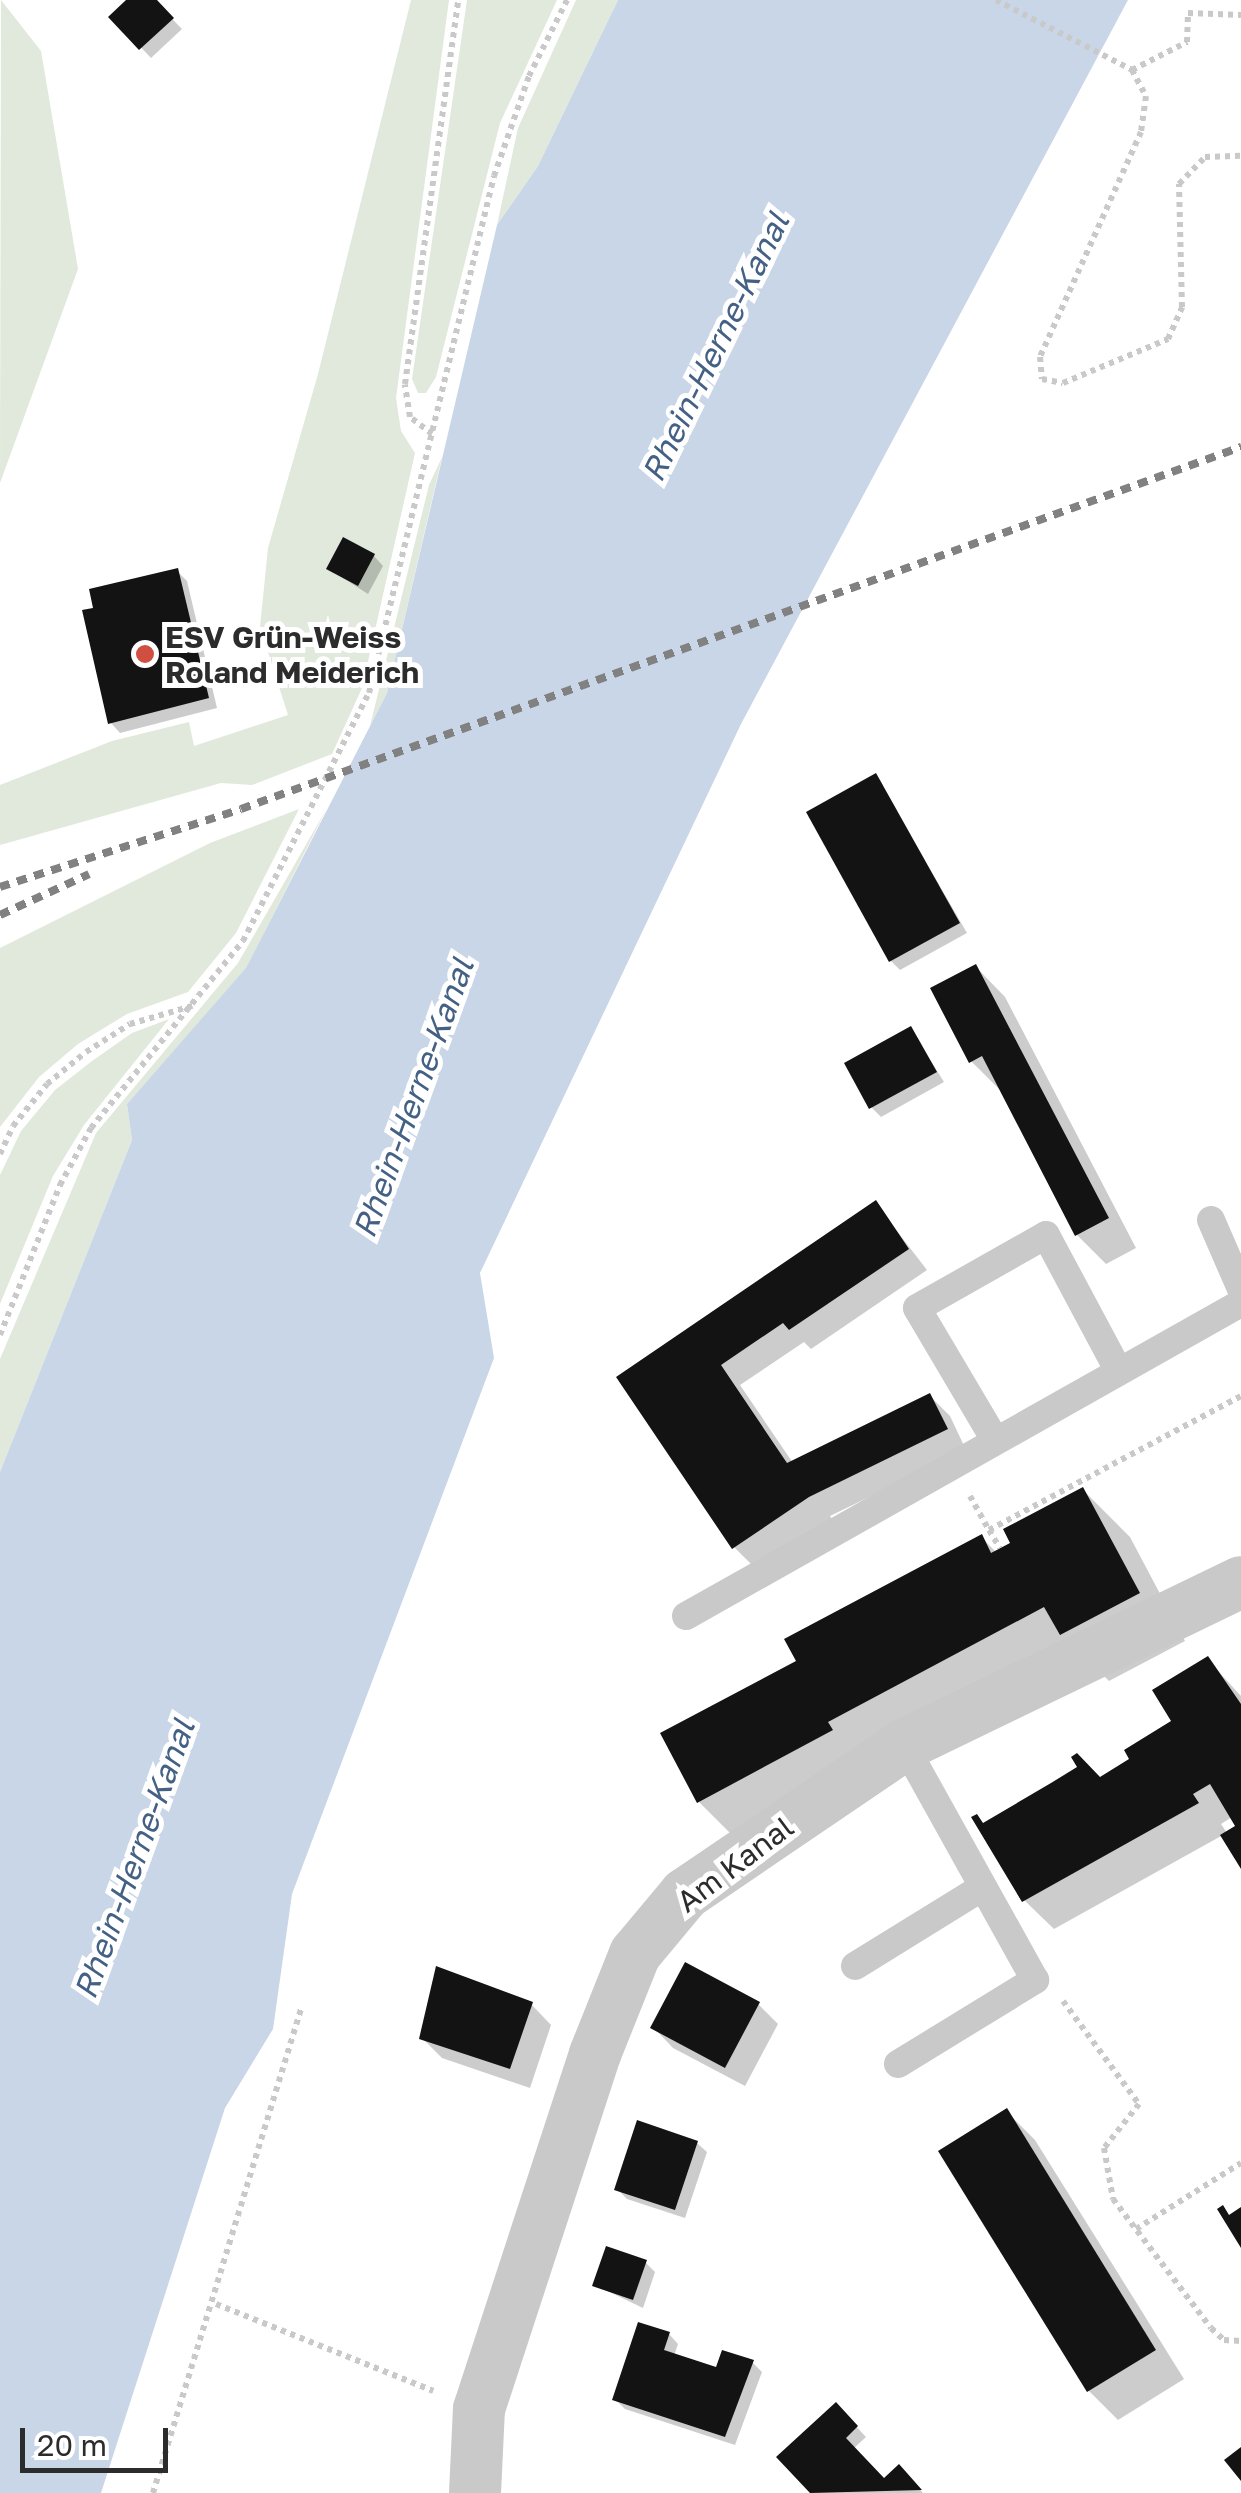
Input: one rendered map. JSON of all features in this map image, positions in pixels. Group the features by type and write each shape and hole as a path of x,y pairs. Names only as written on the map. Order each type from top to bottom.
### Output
{"street":[{"name":"Am Kanal","path":"475,2493 478,2409 635,1954 685,1894 904,1746 1241,1582"}],"lane":[{"path":"1211,1220 1241,1289"},
{"path":"995,1440 916,1308 933,1298 1046,1236 1118,1370"},
{"path":"686,1616 1241,1303"},
{"path":"898,2064 1034,1980 904,1746"},
{"path":"854,1966 983,1887"}],"path":[{"path":"432,434 410,417 404,384 458,0"},
{"path":"0,1334 60,1184 91,1128 243,942 370,693 508,126 567,0"},
{"path":"996,0 1132,70 1146,96 1140,132 1040,357 1042,380 1063,383 1168,339 1182,307 1178,184 1206,158 1241,156"},
{"path":"1132,70 1186,42 1188,13 1241,16"},
{"path":"0,1154 13,1126 46,1084 130,1024 192,1006"},
{"path":"990,1530 1241,1396"},
{"path":"951,1464 1000,1548"},
{"path":"1034,1980 1074,2010 1139,2104 1104,2148 1113,2199 1211,2328 1224,2340 1241,2342"},
{"path":"153,2493 216,2304 301,2009"},
{"path":"1136,2229 1241,2163"},
{"path":"216,2304 478,2409"}],"shaded area":[{"path":"1,0 41,51 78,269 0,483"},
{"path":"411,0 449,0 396,398 401,431 415,453 362,688 332,754 252,785 221,783 0,845 0,785 112,741 189,722 194,746 288,715 260,627 268,548 318,374"},
{"path":"467,0 557,0 500,123 436,377 426,393 418,393 412,379"},
{"path":"576,0 618,0 538,166 497,225 518,128"},
{"path":"442,457 387,693 370,726 429,485"},
{"path":"327,808 246,969 127,1104 132,1140 0,1472 0,1359 96,1133 238,963"},
{"path":"299,809 236,933 188,992 127,1014 78,1044 39,1077 0,1127 0,948 210,843"},
{"path":"169,1019 84,1125 53,1176 0,1304 0,1175 21,1131 55,1090 92,1061 132,1033"}],"water":[{"name":"Rhein-Herne-Kanal","path":"618,0 1128,0 741,724 480,1273 494,1358 292,1894 273,2029 225,2108 101,2493 0,2493 0,1472 132,1140 127,1104 246,968 387,693 497,225 538,166"}],"building":[{"path":"126,0 157,0 174,18 139,50 108,17"},
{"path":"343,537 375,554 358,586 326,569"},
{"name":"ESV Grün-Weiss Roland Meiderich","path":"178,568 209,698 108,724 82,610 93,608 89,589"},
{"path":"876,773 960,923 889,962 806,812"},
{"path":"976,964 1109,1218 1075,1236 982,1056 969,1063 930,988"},
{"path":"911,1026 937,1072 869,1109 844,1063"},
{"path":"876,1200 909,1249 789,1330 783,1323 721,1365 787,1463 930,1393 948,1429 809,1497 732,1549 616,1377"},
{"path":"1083,1487 1140,1593 1060,1635 1044,1607 828,1722 833,1730 697,1803 660,1733 796,1661 784,1639 982,1534 991,1553 1010,1543 1003,1529"},
{"path":"1208,1656 1241,1704 1241,1869 1220,1835 1235,1826 1210,1784 1193,1794 1199,1803 1022,1902 971,1817 977,1814 983,1823 1051,1783 1077,1767 1071,1757 1077,1753 1100,1777 1129,1759 1124,1750 1171,1721 1152,1690"},
{"path":"685,1962 760,2002 725,2068 650,2028"},
{"path":"436,1966 533,2002 510,2069 419,2039"},
{"path":"1007,2108 1156,2350 1087,2392 938,2151"},
{"path":"637,2120 698,2141 675,2210 614,2190"},
{"path":"1223,2205 1229,2215 1241,2207 1241,2248 1217,2209"},
{"path":"606,2246 647,2260 633,2300 592,2286"},
{"path":"638,2322 670,2332 664,2350 716,2367 722,2350 754,2360 725,2437 612,2400"},
{"path":"836,2402 858,2426 846,2438 884,2478 899,2464 922,2490 810,2493 776,2457"},
{"path":"1241,2447 1241,2481 1224,2460"}],"railway":[{"path":"0,887 241,809 1241,447"},
{"path":"0,915 89,874"}],"place":[{"name":"ESV Grün-Weiss Roland Meiderich","path":"145,654"}]}
